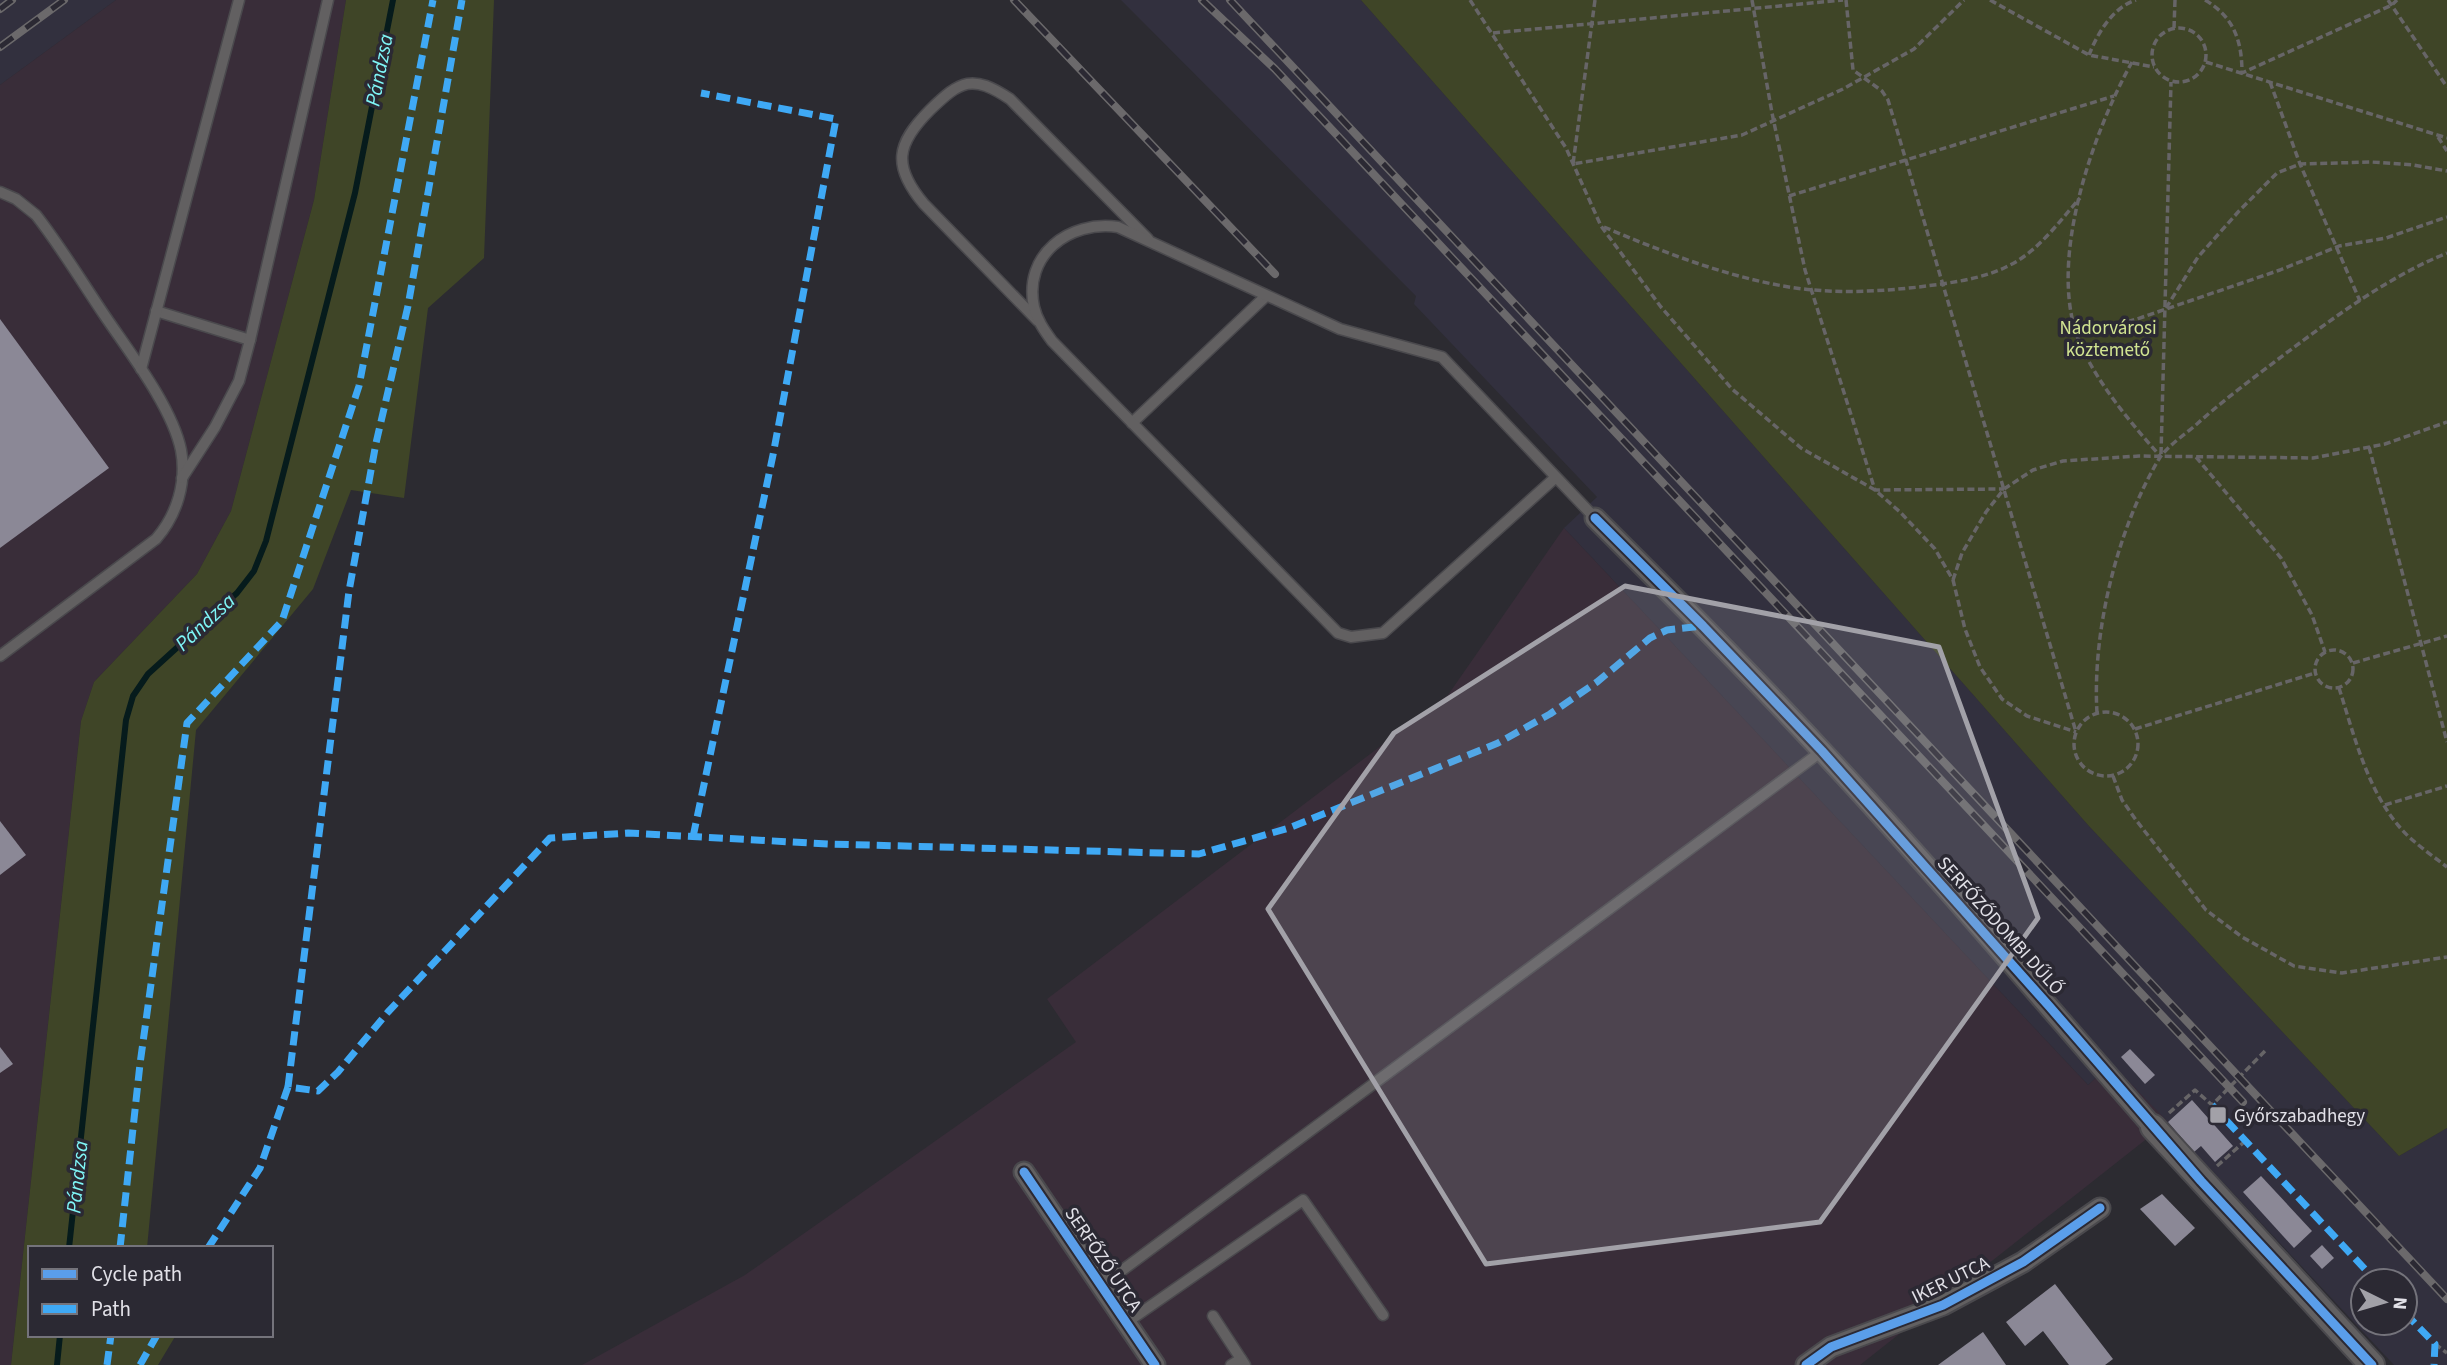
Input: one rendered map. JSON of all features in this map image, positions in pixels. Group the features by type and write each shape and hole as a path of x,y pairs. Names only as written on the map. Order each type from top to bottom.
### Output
{"street":[{"name":"SERFŐZŐDOMBI DŰLŐ","path":"1595,518 1822,751 2049,1006 2200,1181 2372,1365"},
{"name":"SERFŐZŐ UTCA","path":"1024,1172 1155,1365"},
{"name":"IKER UTCA","path":"1806,1365 1831,1347 1943,1305 2023,1262 2100,1208"}],"lane":[{"path":"141,369 239,0"},
{"path":"182,478 215,427 239,382 328,0"},
{"path":"1153,244 1010,99 986,85 963,84 951,90 907,136 903,148 905,175 911,188 924,204 1039,323 1052,341 1338,633 1351,637 1383,633 1556,477"},
{"path":"0,192 16,199 36,215 141,369 175,429 181,453 182,478 178,502 169,524 156,539 0,656"},
{"path":"1039,323 1032,292 1036,273 1051,244 1068,234 1100,225 1118,227 1340,330 1442,357 1595,518"},
{"path":"1132,423 1266,296"},
{"path":"156,311 250,340"},
{"path":"1101,1286 1822,751"},
{"path":"1126,1323 1303,1200 1383,1315"},
{"path":"1213,1316 1243,1362 1231,1365"}],"path":[{"path":"1470,0 1539,103 1573,164 1601,226 1661,307 1732,389 1801,447 1875,490 1935,549 1953,580 1965,629 1980,667 2002,699 2027,716 2076,732"},
{"path":"1573,164 1595,0"},
{"path":"1752,0 1789,196 1811,290 1875,490"},
{"path":"1493,33 1845,0 1853,70 1882,91 1888,100 2076,732 2075,752 2085,769 2093,774 2113,776 2130,766 2136,758 2138,738 2135,729 2130,722 2115,713 2098,713 2081,724 2076,732"},
{"path":"1573,164 1742,135 1774,122 1863,78 1914,49 1964,0"},
{"path":"1990,0 2090,55 2154,67"},
{"path":"2090,55 2095,40 2109,19 2136,0"},
{"path":"2174,28 2175,0"},
{"path":"2205,0 2221,10 2235,31 2242,51 2242,73"},
{"path":"2388,0 2447,87"},
{"path":"2242,73 2392,5 2396,0"},
{"path":"2174,28 2192,31 2204,44 2206,62 2196,77 2180,83 2171,82 2158,74 2154,67 2154,42 2174,28"},
{"path":"2132,62 2114,96 2090,159 2070,242 2068,279 2071,314 2082,349 2130,423 2161,456"},
{"path":"2206,62 2447,138"},
{"path":"2098,713 2095,679 2113,569 2130,523 2161,456 2171,82"},
{"path":"2270,82 2300,164 2360,301"},
{"path":"1789,196 2114,96"},
{"path":"2437,135 2447,151"},
{"path":"2165,309 2198,257 2277,173 2300,164 2371,162 2413,164 2447,171"},
{"path":"1601,226 1710,267 1773,284 1811,290 1854,292 1960,282 2008,267 2041,243 2080,198"},
{"path":"2077,336 2280,270 2335,248 2386,238 2447,216"},
{"path":"2161,456 2220,404 2314,332 2423,263 2447,253"},
{"path":"1953,580 1962,553 1986,512 2004,489 2033,470 2063,461 2161,456 2313,458 2385,444 2447,422"},
{"path":"2369,447 2447,742"},
{"path":"2196,457 2281,558 2312,615 2325,652"},
{"path":"1875,490 2004,489"},
{"path":"2353,663 2447,636"},
{"path":"2330,650 2342,651 2353,663 2354,669 2349,681 2339,688 2327,687 2315,673 2316,661 2330,650"},
{"path":"2135,729 2315,673"},
{"path":"2339,688 2364,764 2385,805 2407,835 2447,867"},
{"path":"2113,776 2122,800 2206,910 2242,937 2294,966 2342,973 2447,957"},
{"path":"2385,805 2447,786"},
{"path":"2153,1127 2195,1090 2212,1105 2266,1050"},
{"path":"2200,1181 2245,1142"},
{"path":"2435,1344 2447,1353"}],"highlighted area":[{"path":"1625,586 1939,647 2038,918 1820,1222 1486,1264 1268,909 1394,733"}],"shaded area":[{"path":"0,0 116,0 0,85"},
{"path":"116,0 346,0 314,200 231,511 197,574 94,682 81,721 11,1365 0,1365 0,85"},
{"path":"1121,0 1361,0 2088,825 2399,1156 2447,1128 2447,1365 2394,1365 2368,1337 2419,1337 2419,1267 2349,1267 2349,1317 2112,1064 2088,1085 1564,528 1597,497 1414,304 1416,296"},
{"path":"1564,528 2088,1085 2112,1064 2168,1122 1860,1365 582,1365 745,1275 1076,1042 1047,999 1448,695"}],"green space":[{"path":"346,0 494,0 484,258 428,308 404,498 351,490 313,589 196,730 147,1246 28,1246 28,1337 175,1337 158,1365 11,1365 81,721 94,682 197,574 231,511 314,200"},
{"name":"Nádorvárosi köztemető","path":"1361,0 2447,0 2447,1128 2399,1156 2088,825"}],"building":[{"path":"0,319 109,468 0,548"},
{"path":"0,821 26,855 0,875"},
{"path":"0,1047 13,1064 0,1073"},
{"path":"2130,1049 2155,1075 2145,1084 2121,1057"},
{"path":"2192,1100 2233,1146 2215,1162 2201,1146 2194,1152 2168,1122"},
{"path":"2261,1176 2312,1231 2294,1248 2243,1192"},
{"path":"2162,1194 2195,1228 2175,1246 2140,1209"},
{"path":"2322,1245 2334,1258 2322,1269 2310,1256"},
{"path":"2055,1284 2113,1359 2105,1365 2069,1365 2043,1331 2025,1346 2006,1322"},
{"path":"1983,1332 2006,1365 1938,1365"}],"waterway":[{"name":"Pándzsa","path":"69,1246 126,720 133,696 148,674 237,593 254,571 266,541 355,193 393,0"},
{"name":"Pándzsa","path":"57,1365 60,1337"}],"railway":[{"path":"0,9 12,0"},
{"path":"0,47 64,0"},
{"path":"1014,0 1275,274"},
{"path":"1202,0 1275,69 2243,1102"},
{"path":"1230,0 2447,1299"}],"marked path":[{"path":"120,1246 140,1064 187,723 282,621 359,386 433,0"},
{"path":"288,1087 349,591 376,443 408,306 462,0"},
{"path":"693,837 773,455 836,119 701,93"},
{"path":"209,1246 260,1168 288,1087 318,1091 338,1072 388,1012 550,838 628,833 829,844 1199,854 1289,828 1498,743 1550,714 1597,682 1650,638 1667,630 1703,626"},
{"path":"2212,1105 2363,1267"},
{"path":"2419,1327 2435,1344 2434,1365"},
{"path":"107,1365 111,1337"},
{"path":"140,1365 156,1337"}],"cycle path":[{"path":"1595,518 1822,751 2201,1181 2372,1365"},
{"path":"1024,1172 1155,1365"},
{"path":"1806,1365 1831,1347 1943,1305 2023,1262 2100,1208"}],"place":[{"name":"Győrszabadhegy","path":"2218,1115"}]}
